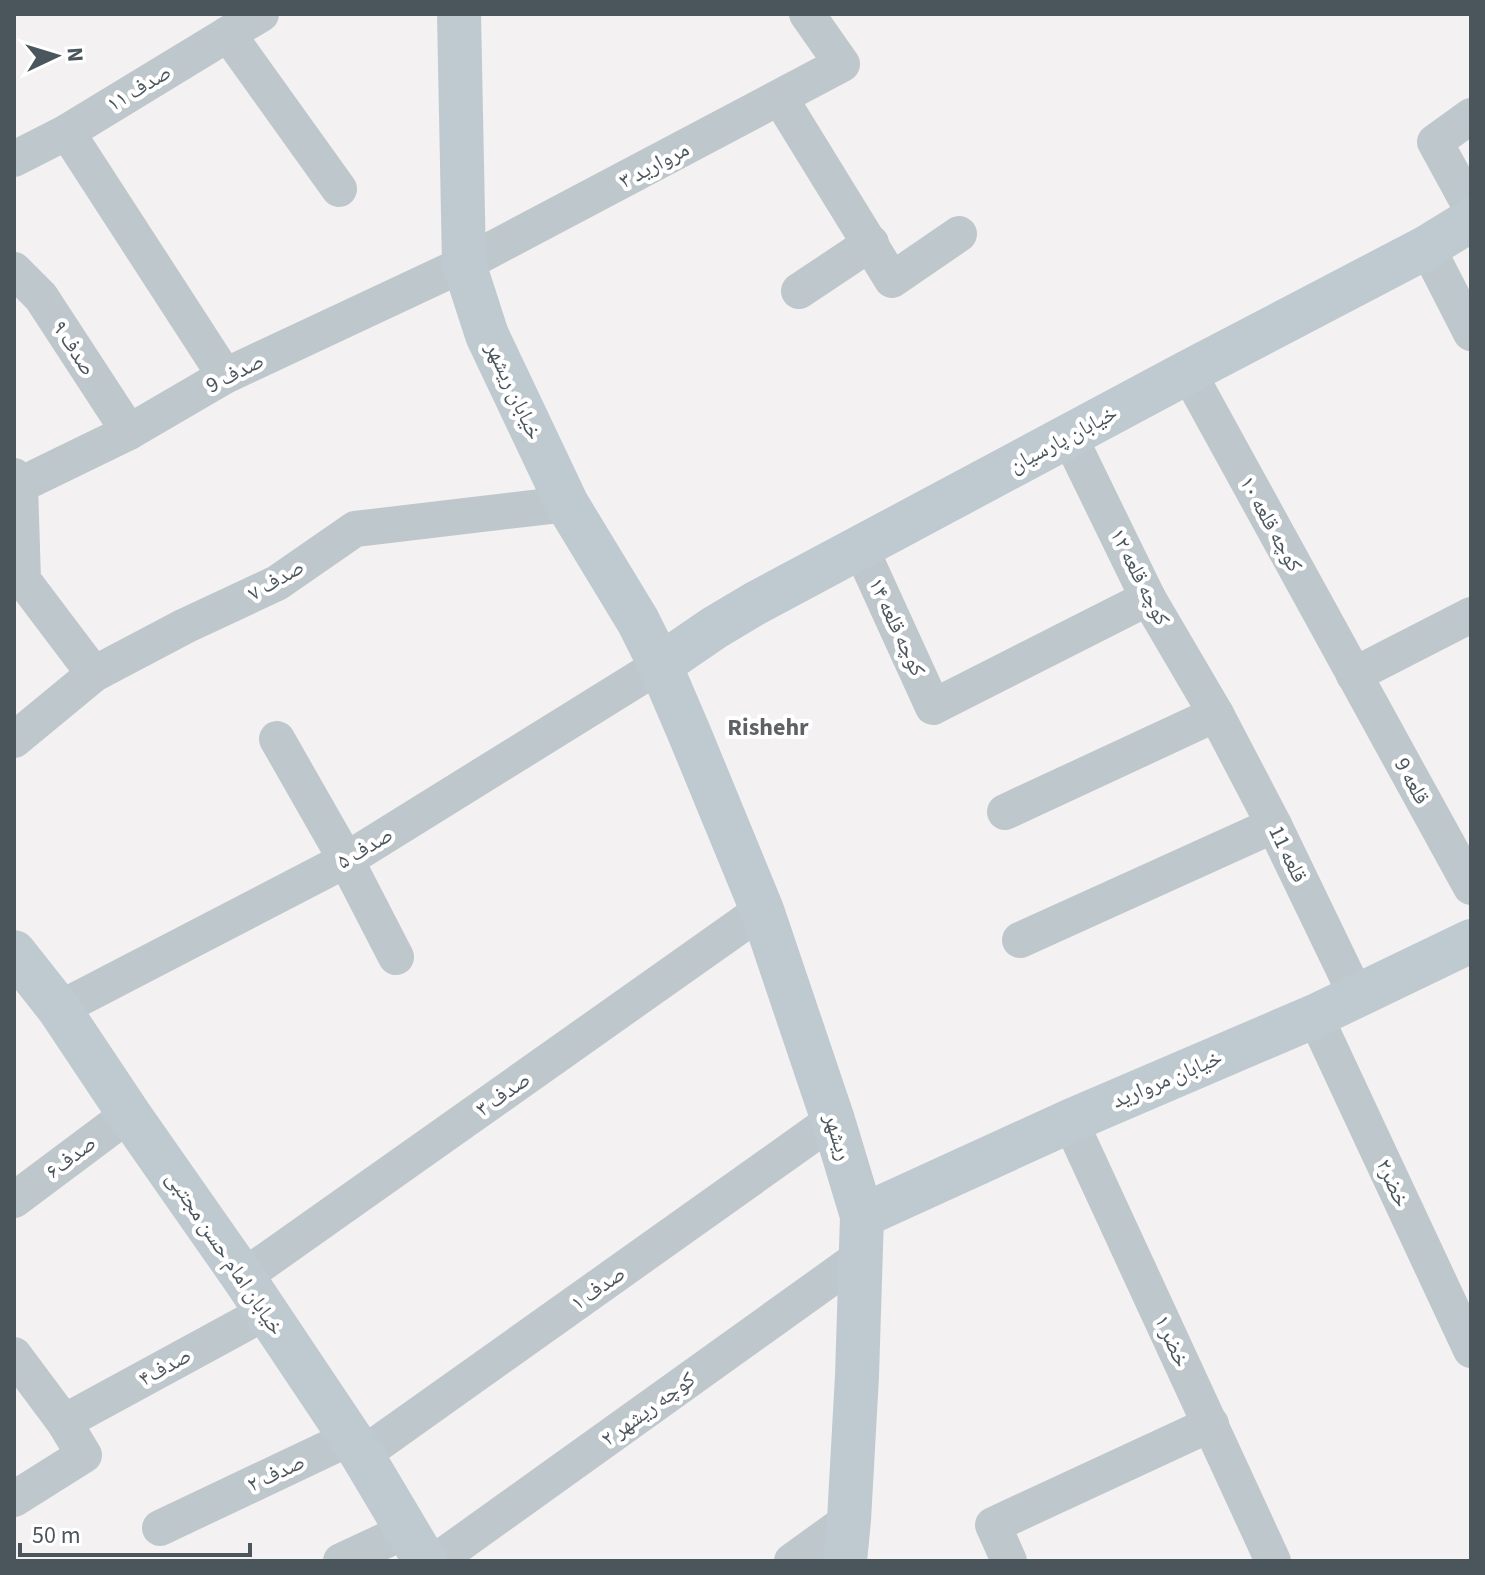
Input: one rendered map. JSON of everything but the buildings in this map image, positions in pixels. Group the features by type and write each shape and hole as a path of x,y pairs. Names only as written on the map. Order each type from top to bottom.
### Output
{"street":[{"name":"صدف ۱۱","path":"14,159 67,132 261,14"},
{"name":"خیابان ریشهر","path":"459,14 464,264 487,335 567,504 638,621 690,735"},
{"name":"مروارید ۳","path":"464,264 842,64 807,14"},
{"path":"228,34 339,189"},
{"path":"780,98 892,280 959,234"},
{"path":"1471,116 1435,142 1471,208"},
{"path":"67,132 225,376"},
{"name":"خیابان پارسیان","path":"660,665 756,603 1427,247 1471,220"},
{"path":"799,291 871,243"},
{"path":"1427,247 1471,333"},
{"name":"صدف 9","path":"17,480 129,432 225,376 464,264"},
{"name":"صدف ۹","path":"14,270 41,297 129,432"},
{"name":"کوچه قلعه ۱۰","path":"1188,372 1354,675"},
{"name":"کوچه قلعه ۱۲","path":"1069,436 1148,598 1216,714"},
{"path":"17,480 23,580 94,674"},
{"name":"صدف ۷","path":"14,740 94,674 185,626 277,583 355,529 567,504"},
{"name":"کوچه قلعه ۱۴","path":"860,547 933,707 1148,598"},
{"path":"1354,675 1471,615"},
{"name":"صدف ۵","path":"59,1009 346,860 660,665"},
{"name":"قلعه 9","path":"1354,675 1471,887"},
{"path":"1005,812 1216,714"},
{"name":"قلعه 11","path":"1216,714 1274,825 1356,995"},
{"name":"ریشهر","path":"690,735 762,910 833,1120 861,1237 847,1541"},
{"path":"277,739 346,860 396,957"},
{"path":"1020,940 1274,825"},
{"name":"صدف ۳","path":"255,1294 762,910"},
{"name":"خیابان مروارید","path":"861,1237 1070,1121 1315,1016 1471,941"},
{"name":"خیابان امام حسن مجتبی","path":"14,952 59,1009 255,1294 423,1551"},
{"name":"خضر۲","path":"1315,1016 1471,1350"},
{"name":"صدف۶","path":"14,1200 129,1114"},
{"name":"صدف ۱","path":"356,1447 833,1120"},
{"name":"خضر ۱","path":"1070,1121 1273,1561"},
{"name":"کوچه ریشهر ۲","path":"341,1561 423,1551 861,1237"},
{"name":"صدف۴","path":"64,1422 255,1294"},
{"path":"14,1355 64,1422 84,1455 14,1499"},
{"path":"1009,1561 993,1525 1211,1424"},
{"name":"صدف ۲","path":"160,1528 356,1447"},
{"path":"792,1561 847,1541"}],"district":[{"name":"Rishehr","path":"768,727"}]}
